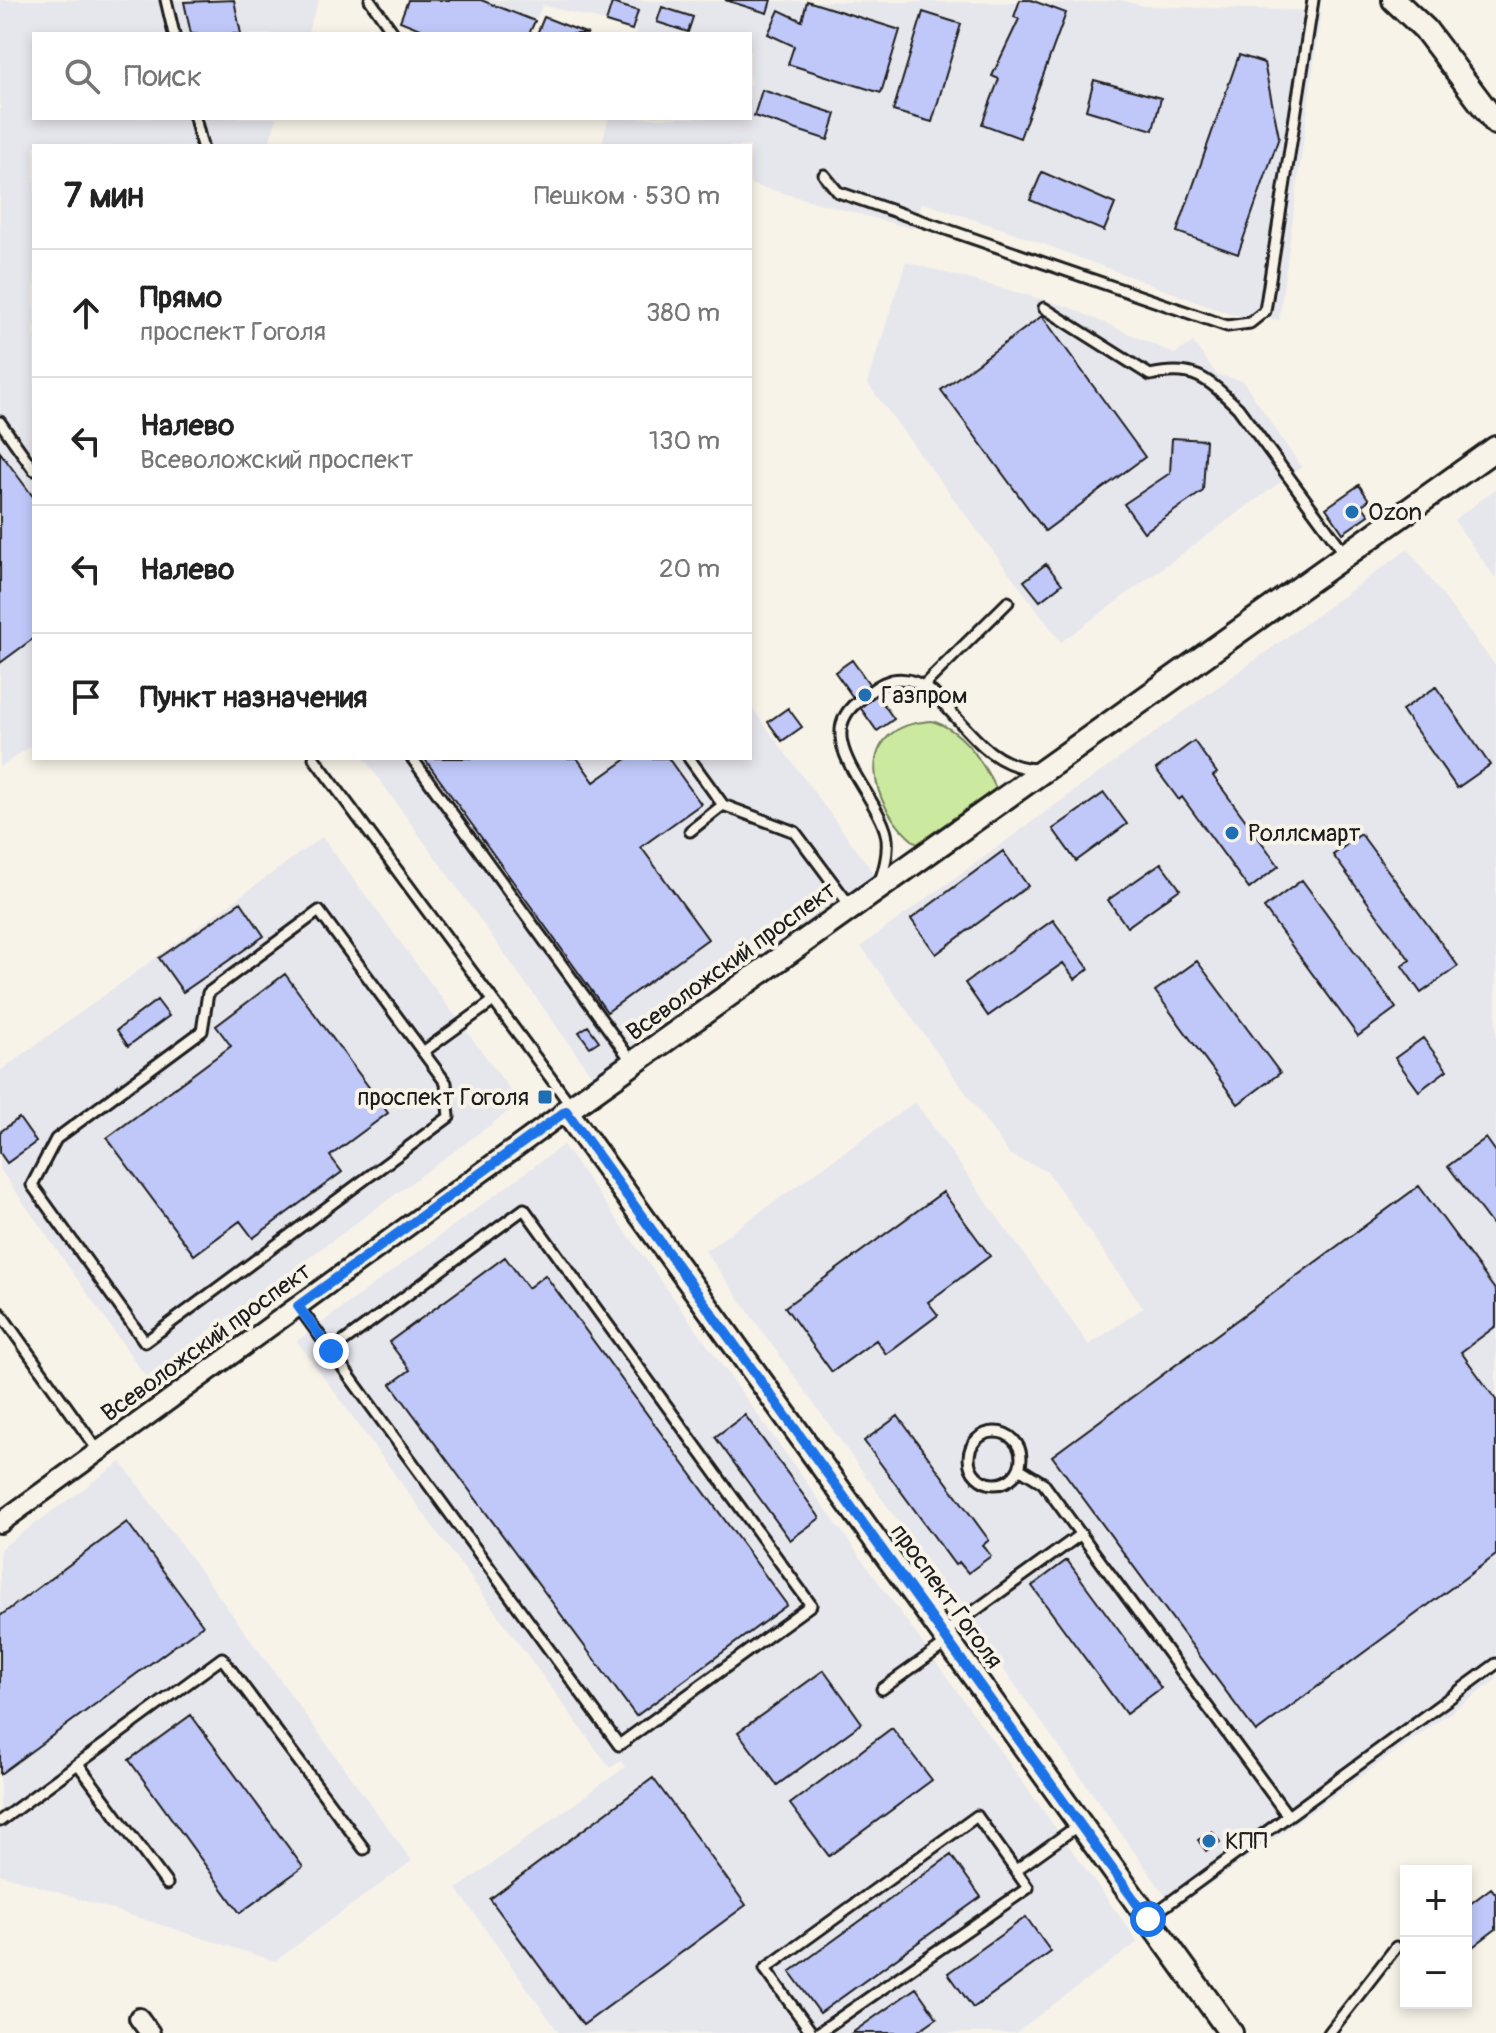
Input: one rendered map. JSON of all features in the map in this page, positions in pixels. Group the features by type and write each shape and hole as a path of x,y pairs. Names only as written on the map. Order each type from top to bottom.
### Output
{"street":[{"path":"1394,0 1425,29 1496,123"},
{"name":"Всеволожский проспект","path":"0,1523 633,1063 1496,448"},
{"name":"проспект Гоголя","path":"569,1109 945,1638 1231,2033"}],"lane":[{"path":"166,0 174,32"},
{"path":"370,0 393,32"},
{"path":"824,175 838,192 1227,326 1250,323 1265,311 1313,0"},
{"path":"196,120 202,144"},
{"path":"1044,308 1150,375 1177,368 1196,375 1218,389 1238,408 1346,555"},
{"path":"0,422 32,467"},
{"path":"924,685 1008,602"},
{"path":"877,888 886,866 885,829 846,757 840,738 841,721 851,706 879,686 907,679 924,685 987,751 1019,768 1044,769"},
{"path":"315,760 569,1109"},
{"path":"413,760 633,1063"},
{"path":"690,760 723,805 795,832 851,907"},
{"path":"690,831 723,805"},
{"path":"319,911 423,1052 446,1083 449,1117 145,1342 32,1185 56,1139 202,1031 208,993 319,911"},
{"path":"423,1052 492,1002"},
{"path":"298,1306 619,1745 811,1605 524,1209 331,1351"},
{"path":"0,1313 99,1452"},
{"path":"985,1434 1005,1434 1019,1448 1019,1468 1005,1482 985,1482 971,1468 971,1448 985,1434"},
{"path":"1019,1468 1043,1483 1288,1816"},
{"path":"882,1689 1081,1534"},
{"path":"0,1821 222,1658 364,1849"},
{"path":"1148,1919 1496,1664"},
{"path":"78,1764 167,1884"},
{"path":"977,1816 1016,1870 1028,1888 815,2033 765,1969 977,1816"},
{"path":"1016,1870 1080,1824"},
{"path":"1329,2033 1396,1947"}],"shaded area":[{"path":"0,0 319,0 308,32 32,32 32,120 276,120 269,142 273,144 32,144 32,745 0,767"},
{"path":"481,0 1081,3 1121,0 1143,6 1321,11 1279,320 1229,314 1009,231 921,202 913,229 752,185 752,144 602,142 608,120 752,120 752,32 635,32 636,29 543,5 535,21"},
{"path":"906,262 1066,306 1175,354 1193,342 1217,375 1243,381 1301,467 1061,642 867,383"},
{"path":"1496,489 1496,579 1454,520"},
{"path":"1408,549 1496,667 1496,1680 1175,1909 705,1251 915,1102 1089,1345 1143,1308 1047,1171 1010,1155 861,946"},
{"path":"752,708 875,875 593,1077 365,760 752,760"},
{"path":"322,837 520,1103 146,1377 0,1169 0,1071"},
{"path":"563,1145 1138,1942 1015,2033 559,2033 457,1889 625,1767 621,1761 610,1768 297,1341"},
{"path":"121,1462 412,1861 275,1961 0,1874 0,1549"}],"green space":[{"path":"931,721 962,738 996,788 917,844 900,829 887,810 875,771 878,753 887,737 905,726"}],"building":[{"path":"234,0 241,32 191,32 184,2"},
{"path":"408,0 481,0 535,21 530,32 427,32 400,21"},
{"path":"725,0 771,0 767,13"},
{"path":"1020,0 1031,0 1066,13 1020,138 982,124 999,79 992,76 1019,19 1014,17"},
{"path":"807,1 900,30 881,93 788,64 794,46 768,34 779,10 802,21"},
{"path":"612,3 638,11 632,30 606,22"},
{"path":"662,7 693,17 688,32 657,22"},
{"path":"923,12 961,24 932,122 893,111"},
{"path":"544,17 583,32 538,32"},
{"path":"1239,55 1264,63 1279,137 1238,254 1177,232"},
{"path":"1094,80 1161,98 1153,130 1086,110"},
{"path":"762,90 836,114 828,140 754,116"},
{"path":"1042,172 1115,204 1104,231 1030,200"},
{"path":"1042,316 1145,457 1045,531 941,390"},
{"path":"1172,438 1206,440 1203,491 1144,532 1124,504 1170,473"},
{"path":"0,452 32,495 32,639 0,663"},
{"path":"1359,485 1369,500 1362,505 1369,515 1343,533 1326,508"},
{"path":"1046,564 1062,584 1040,601 1024,581"},
{"name":"Газпром","path":"852,660 894,719 877,731 835,672"},
{"path":"1436,687 1490,765 1457,788 1402,710"},
{"path":"788,708 802,727 782,741 768,722"},
{"name":"Роллсмарт","path":"1194,741 1217,773 1213,776 1279,866 1249,889 1182,797 1179,800 1156,769"},
{"path":"425,760 578,760 594,782 625,760 669,760 701,804 641,847 708,939 607,1012"},
{"path":"1104,793 1127,824 1076,861 1053,829"},
{"path":"1361,834 1458,966 1421,993 1402,966 1410,960 1333,855"},
{"path":"1003,851 1028,886 936,954 911,919"},
{"path":"1161,863 1180,889 1127,927 1108,900"},
{"path":"1302,880 1396,1008 1358,1036 1264,908"},
{"path":"241,902 264,936 183,992 159,958"},
{"path":"1053,920 1089,969 1075,979 1063,963 988,1016 965,983"},
{"path":"1197,961 1280,1073 1238,1104 1155,991"},
{"path":"285,974 388,1113 330,1156 342,1172 253,1238 240,1221 194,1255 107,1138 231,1046 216,1026"},
{"path":"157,1000 169,1016 128,1046 117,1030"},
{"path":"588,1026 599,1041 590,1047 579,1032"},
{"path":"1423,1038 1447,1070 1419,1091 1395,1058"},
{"path":"19,1118 36,1142 7,1163 0,1153 0,1132"},
{"path":"1486,1138 1496,1152 1496,1230 1448,1166"},
{"path":"1419,1186 1496,1291 1496,1326 1461,1352 1496,1400 1496,1555 1256,1732 1052,1456"},
{"path":"943,1192 990,1256 928,1302 938,1315 886,1354 876,1340 832,1372 785,1307"},
{"path":"505,1257 528,1288 545,1275 787,1605 636,1716 391,1384 410,1370 389,1342"},
{"path":"745,1415 820,1518 790,1540 715,1437"},
{"path":"898,1416 989,1540 983,1545 991,1556 968,1573 959,1562 955,1565 864,1441"},
{"path":"127,1522 203,1625 0,1774 0,1616"},
{"path":"1067,1560 1161,1688 1126,1714 1032,1586"},
{"path":"824,1670 862,1723 777,1785 738,1732"},
{"path":"191,1715 303,1867 240,1913 129,1760"},
{"path":"892,1728 932,1780 829,1856 790,1804"},
{"path":"653,1778 746,1905 583,2025 490,1899"},
{"name":"КПП","path":"1212,1831 1220,1842 1206,1851 1198,1840"},
{"path":"951,1855 981,1897 820,2013 790,1972"},
{"path":"1491,1888 1496,1894 1496,1929 1472,1947 1472,1937 1472,1902"},
{"path":"1026,1917 1051,1952 973,2008 948,1973"},
{"path":"916,1988 937,2018 915,2033 852,2033"}],"place":[{"name":"Ozon","path":"1352,512"},
{"name":"Газпром","path":"865,695"},
{"name":"Роллсмарт","path":"1232,833"},
{"name":"проспект Гоголя","path":"545,1097"},
{"name":"КПП","path":"1209,1841"}],"route":[{"path":"331,1351 298,1306 566,1111 1148,1919"}]}
